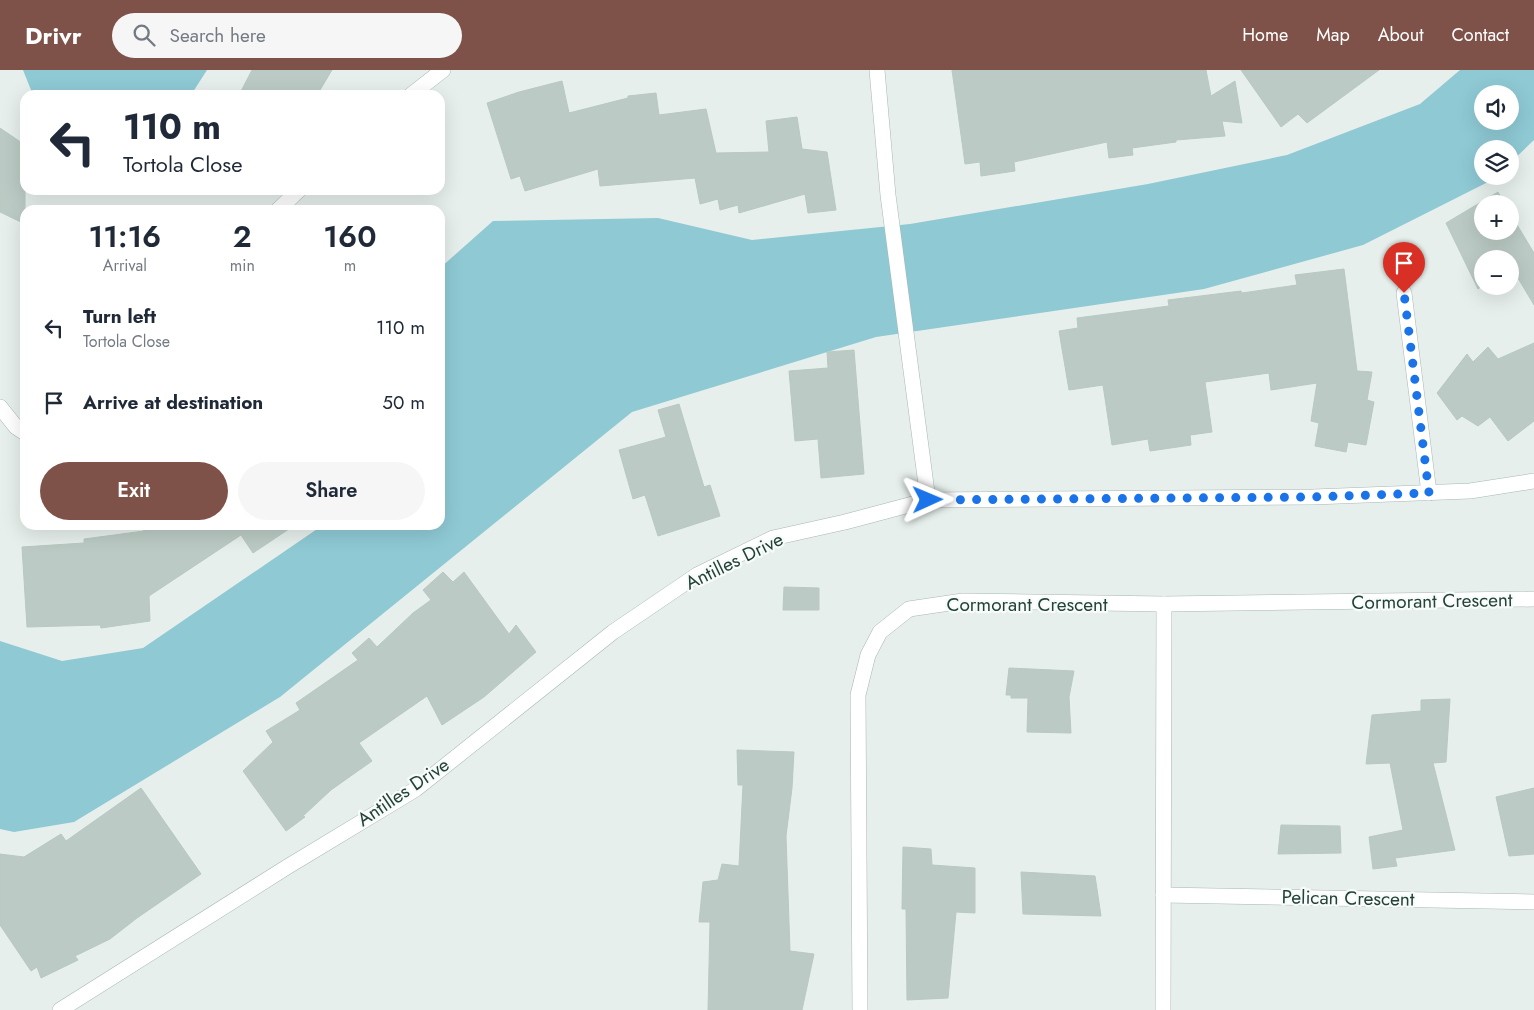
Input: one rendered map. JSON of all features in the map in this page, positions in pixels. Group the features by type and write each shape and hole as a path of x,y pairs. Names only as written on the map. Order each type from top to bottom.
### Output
{"street":[{"path":"417,90 443,70"},
{"path":"878,70 888,195 928,500"},
{"path":"283,205 294,195"},
{"path":"1404,293 1429,493"},
{"path":"0,407 20,430"},
{"name":"Antilles Drive","path":"60,1010 287,867 416,789 613,632 698,575 774,538 928,500 1313,497 1470,491 1534,481"},
{"name":"Cormorant Crescent","path":"860,1010 858,695 868,656 880,632 908,609 963,601 1164,604 1534,600"},
{"path":"1163,1010 1164,604"},
{"name":"Pelican Crescent","path":"1163,895 1534,902"}],"water":[{"path":"23,70 207,70 194,90 31,90"},
{"path":"1460,70 1534,70 1534,140 1519,154 1519,140 1474,140 1474,185 1482,185 1363,245 1204,289 876,337 632,412 280,697 74,822 14,832 0,829 0,641 62,661 143,648 316,530 445,530 445,264 493,221 658,218 752,240 910,224 1148,184 1287,155 1420,104"}],"building":[{"path":"252,70 332,70 320,90 242,90"},
{"path":"952,70 1206,70 1211,96 1235,81 1242,123 1222,121 1225,136 1176,140 1176,142 1132,148 1133,155 1109,158 1107,142 1014,162 1015,171 981,176 980,162 965,164"},
{"path":"1241,70 1379,70 1307,123 1298,114 1281,127"},
{"path":"562,81 569,113 628,98 628,96 656,93 659,115 706,109 716,153 769,152 766,121 797,117 802,149 827,152 836,210 808,213 805,194 739,213 738,205 720,210 718,199 700,204 695,178 600,186 598,169 525,191 520,176 511,179 487,103 519,92"},
{"path":"0,128 20,142 20,195 25,195 25,205 20,205 20,222 0,212"},
{"path":"1474,206 1474,240 1519,240 1519,228 1534,253 1534,305 1519,280 1519,250 1474,250 1474,281 1446,223"},
{"path":"1344,269 1357,371 1372,372 1367,400 1374,402 1366,445 1348,442 1346,452 1315,446 1319,423 1311,421 1317,383 1271,390 1269,373 1205,382 1212,432 1190,435 1191,445 1150,451 1148,439 1112,445 1103,385 1069,390 1059,331 1078,328 1077,318 1169,306 1168,300 1241,291 1242,293 1297,285 1295,275"},
{"path":"1534,343 1534,421 1508,441 1490,417 1478,426 1462,416 1457,420 1437,393 1467,354 1473,362 1488,347 1498,359"},
{"path":"854,350 864,474 821,478 818,439 795,441 789,371 828,368 827,352"},
{"path":"679,404 704,487 710,485 720,516 658,536 645,495 633,499 619,450 666,437 658,410"},
{"path":"288,530 253,553 241,535 149,596 150,621 101,628 100,625 27,627 22,547 84,543 84,539 144,531"},
{"path":"443,572 453,582 464,572 509,634 516,625 536,652 484,697 442,725 427,696 359,743 372,761 331,790 303,816 305,817 286,831 243,771 273,742 266,731 300,710 296,703 358,660 352,653 369,638 377,647 413,613 431,600 423,590"},
{"path":"784,587 819,588 819,610 783,610"},
{"path":"1009,668 1074,671 1069,697 1071,733 1027,732 1028,698 1011,698 1011,695 1006,695"},
{"path":"1450,699 1446,762 1433,763 1455,850 1395,858 1397,866 1373,869 1369,837 1403,830 1390,763 1366,764 1372,715 1421,711 1421,700"},
{"path":"737,750 794,752 786,836 790,951 814,954 802,1010 708,1010 710,922 699,922 703,882 718,880 722,864 739,866 743,785 738,785"},
{"path":"141,788 201,874 110,939 75,956 78,960 41,978 37,967 31,971 0,925 0,854 24,857 61,834 66,841"},
{"path":"1534,788 1534,854 1509,856 1496,797"},
{"path":"1281,825 1340,826 1341,853 1278,854"},
{"path":"903,847 931,849 932,865 975,868 975,913 956,912 948,998 907,1000 906,909 902,909"},
{"path":"1021,872 1095,876 1101,916 1023,914"}],"route":[{"path":"928,500 1313,497 1429,493 1404,293"}]}
